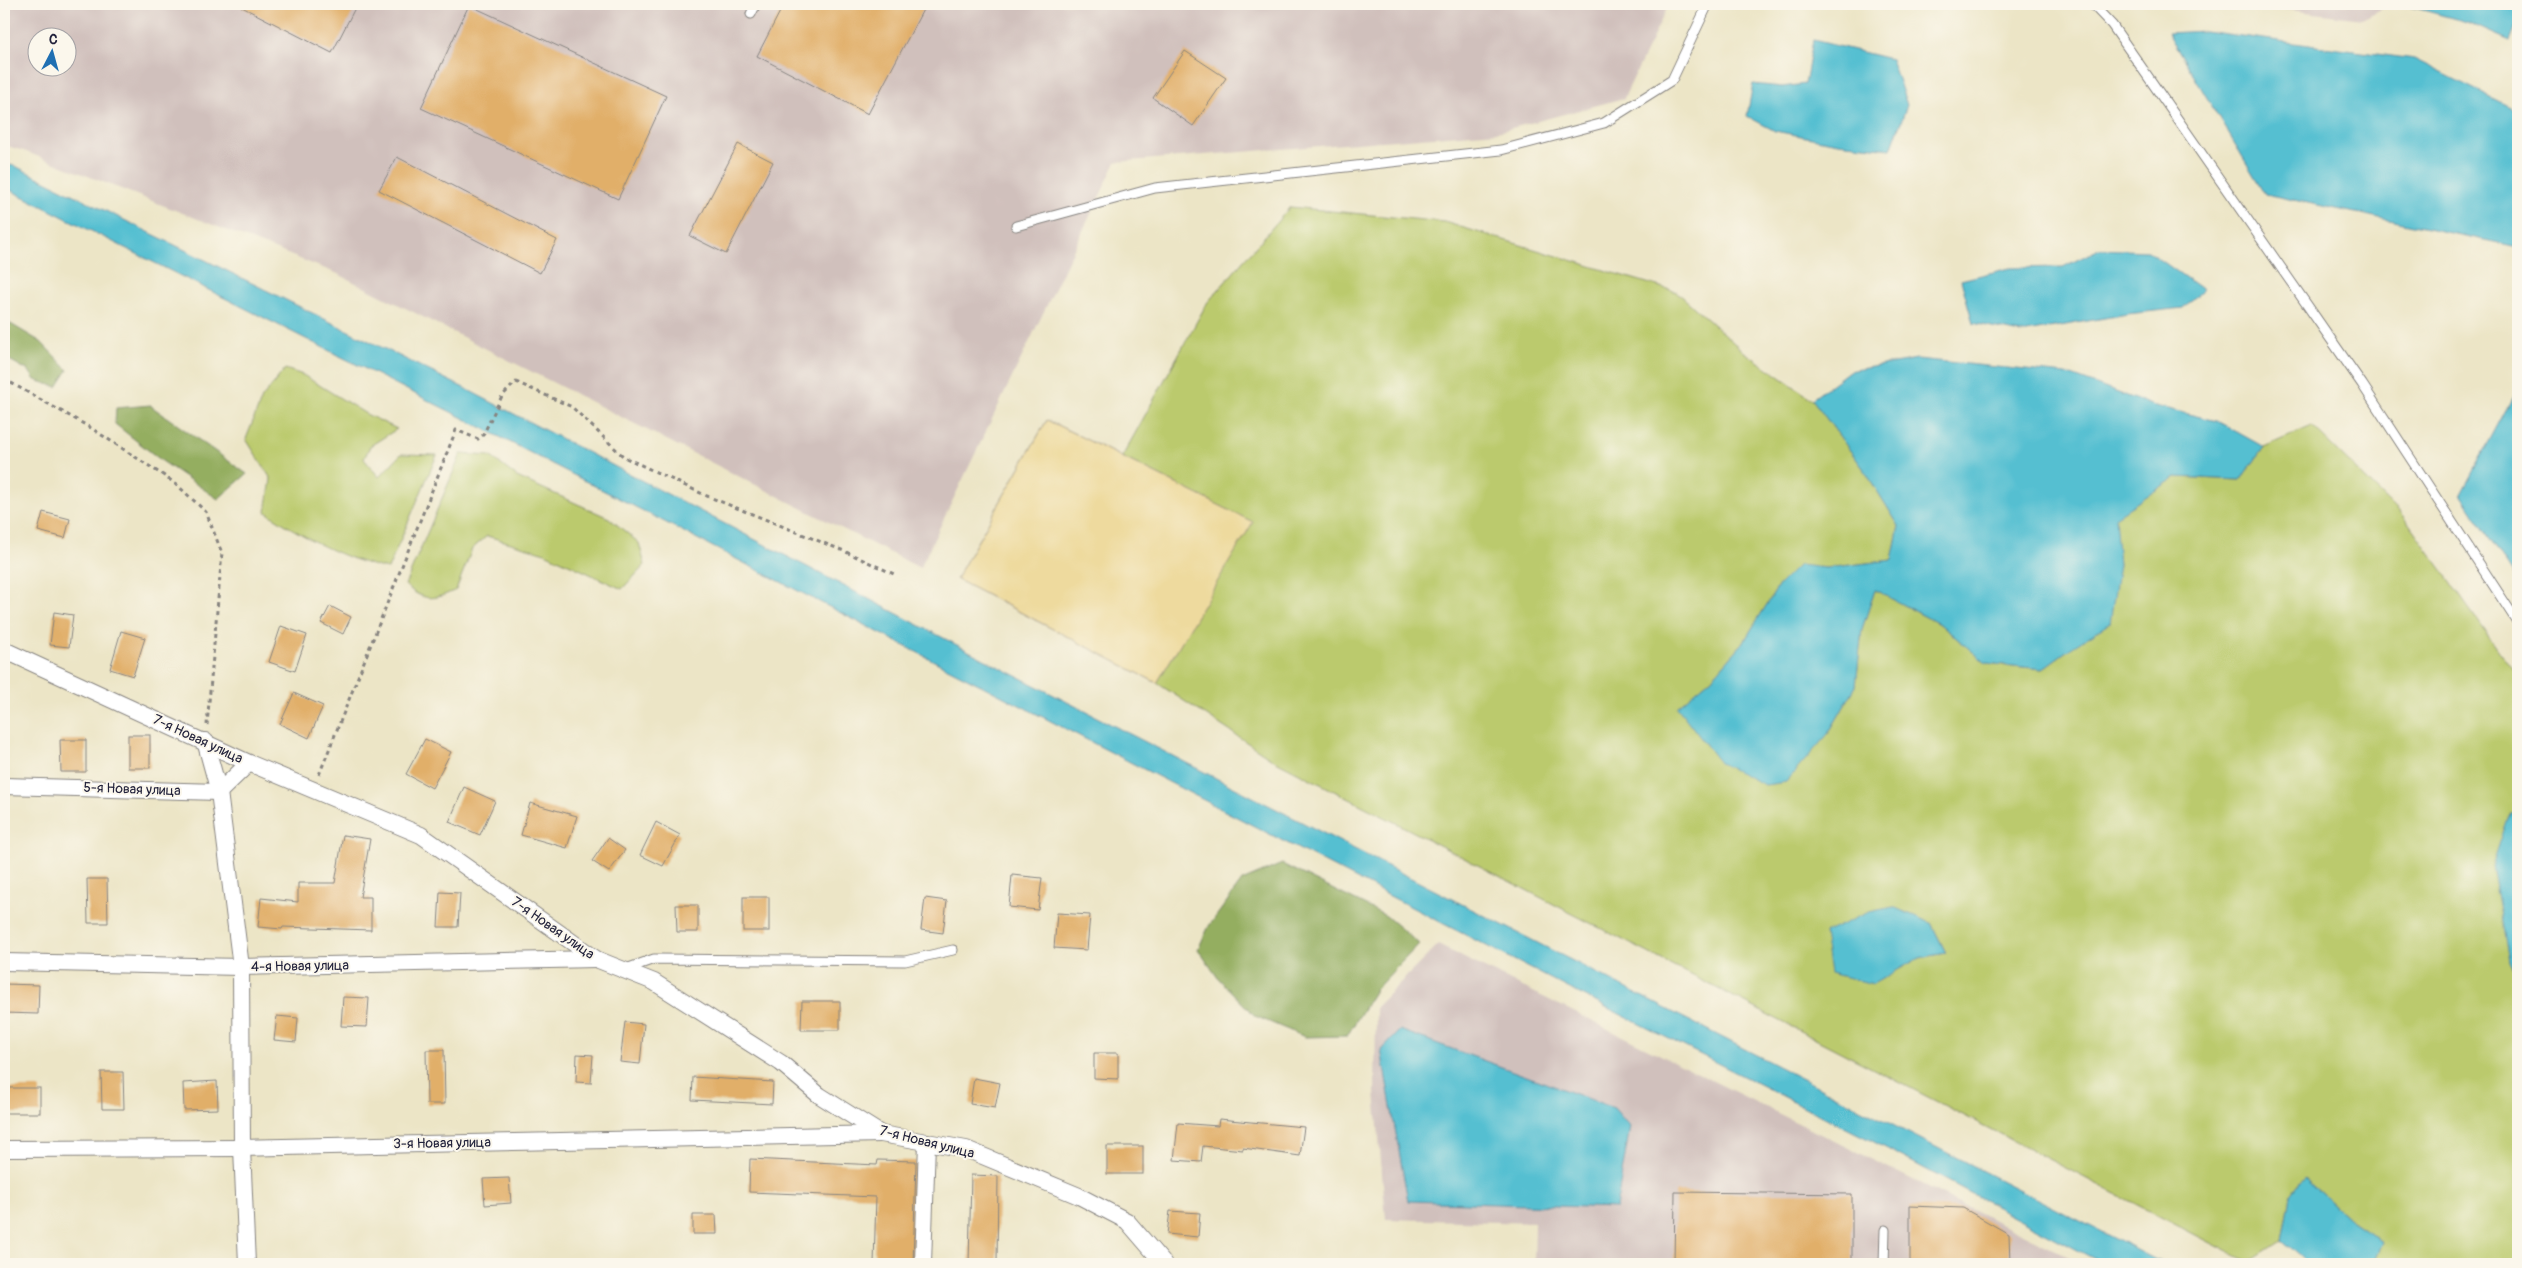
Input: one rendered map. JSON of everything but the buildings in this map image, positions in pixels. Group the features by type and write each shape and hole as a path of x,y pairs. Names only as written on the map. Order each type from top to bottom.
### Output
{"street":[{"name":"7-я Новая улица","path":"4,650 205,741 249,763 421,835 596,959 654,982 781,1063 820,1095 881,1134 966,1149 1079,1196 1127,1221 1164,1264"},
{"path":"205,741 219,792 240,967 242,1148 247,1264"},
{"path":"219,792 249,763"},
{"name":"5-я Новая улица","path":"4,786 219,792"},
{"name":"4-я Новая улица","path":"4,962 240,967 596,959"},
{"name":"3-я Новая улица","path":"4,1150 242,1148 881,1134"},
{"path":"923,1264 927,1142"}],"lane":[{"path":"751,14 756,4"},
{"path":"1016,226 1155,188 1501,150 1604,123 1672,80 1708,4"},
{"path":"2092,4 2112,25 2362,384 2518,623"},
{"path":"624,970 654,959 904,961 953,950"},
{"path":"1884,1264 1885,1230"}],"path":[{"path":"4,379 91,428 175,483 206,512 222,553 205,741"},
{"path":"314,790 456,430 478,439 483,436 502,396 516,382 572,407 624,457 707,496 844,551 896,575"}],"shaded area":[{"path":"4,4 1669,4 1624,98 1497,132 1116,162 920,568 338,274 24,151 4,145"},
{"path":"2242,4 2391,4 2362,19"},
{"path":"1438,945 2083,1264 1534,1264 1535,1223 1386,1219 1375,1092 1376,1007"}],"green space":[{"path":"1290,207 1444,222 1677,292 1743,351 1812,399 1863,468 1899,526 1892,560 1826,568 1799,566 1779,585 1743,643 1712,678 1677,707 1828,734 1856,686 1862,629 1875,590 1941,625 1986,663 2042,669 2068,650 2119,565 2114,517 2176,477 2241,480 2264,447 2312,426 2405,518 2518,678 2518,811 2510,813 2509,961 2518,974 2518,1264 2373,1264 2383,1242 2349,1219 2304,1178 2290,1196 2282,1240 2248,1262 1272,759 1157,683 1252,522 1122,457 1207,303","holes":["1931,923 1946,953 1919,958"]},
{"path":"4,320 41,342 68,370 57,387 35,380 29,371 4,357"},
{"path":"285,369 303,375 366,414 397,429 370,446 364,459 379,477 401,454 437,455 388,569 340,554 294,530 266,512 271,479 246,439 262,398"},
{"path":"151,405 247,474 218,499 162,461 115,424 116,408"},
{"path":"461,454 490,456 517,477 609,518 639,543 645,565 622,589 545,553 487,536 472,549 456,590 429,598 412,591 405,585"},
{"path":"1282,864 1386,916 1419,944 1375,990 1347,1036 1305,1037 1255,1016 1218,978 1198,949 1209,926 1242,881"}],"sand":[{"path":"1047,420 1253,522 1157,683 956,579"}],"water":[{"path":"2401,4 2514,4 2518,7 2518,21 2510,41 2467,22"},
{"path":"2204,31 2414,59 2518,111 2518,247 2265,194 2168,33"},
{"path":"1813,40 1891,59 1907,105 1891,149 1838,143 1775,131 1747,116 1753,84 1782,87 1805,84"},
{"path":"4,164 15,166 468,390 1005,670 2164,1264 2104,1264 1880,1145 1572,990 459,416 4,187"},
{"path":"2099,249 2148,251 2203,290 2183,308 2127,314 2021,333 1973,323 1961,280 2010,268 2063,267"},
{"path":"1917,359 2066,374 2151,405 2217,421 2264,447 2241,480 2176,477 2115,517 2119,565 2110,623 2042,669 1986,663 1941,625 1875,590 1862,629 1856,686 1828,734 1786,782 1765,785 1720,763 1677,707 1712,678 1743,643 1779,585 1799,565 1826,568 1892,560 1899,526 1863,468 1812,399 1849,371"},
{"path":"2518,387 2518,582 2461,494"},
{"path":"2518,811 2518,974 2509,961 2492,866 2510,812"},
{"path":"1893,907 1931,923 1946,953 1919,958 1873,984 1830,973 1824,933 1869,912"},
{"path":"1400,1030 1614,1108 1630,1127 1616,1208 1408,1201 1381,1050"},
{"path":"2304,1178 2349,1219 2383,1242 2373,1264 2305,1264 2307,1262 2282,1240 2290,1196"}]}
